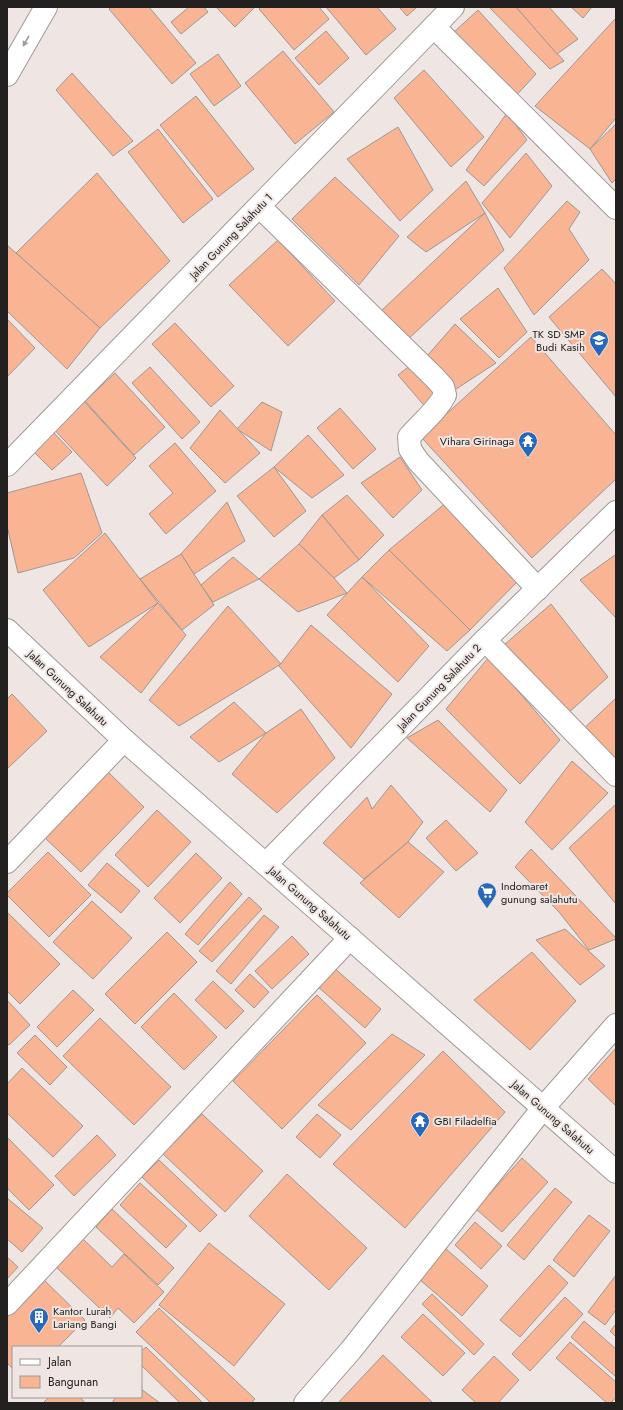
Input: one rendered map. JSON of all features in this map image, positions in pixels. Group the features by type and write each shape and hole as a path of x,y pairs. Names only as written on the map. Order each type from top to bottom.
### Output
{"street":[{"path":"7,75 46,7"},
{"name":"Jalan Gunung Salahutu 1","path":"7,465 260,207 453,7"},
{"path":"434,27 616,208"},
{"path":"260,207 443,387 445,395 444,399 409,438 410,449 418,461 538,589"},
{"name":"Jalan Gunung Salahutu 2","path":"266,864 485,640 616,512"},
{"name":"Jalan Gunung Salahutu","path":"7,630 124,740 616,1172"},
{"path":"485,640 616,774"},
{"path":"7,862 124,740"},
{"path":"7,1304 350,938"},
{"path":"305,1403 351,1350 542,1108 616,1025"}],"building":[{"path":"111,7 149,7 196,63 172,84 109,9"},
{"path":"189,7 204,7 208,12 181,34 171,22"},
{"path":"216,7 255,7 235,27"},
{"path":"261,7 319,7 329,19 294,50 259,9"},
{"path":"326,7 377,7 396,29 366,55"},
{"path":"399,7 417,7 407,16"},
{"path":"516,7 564,61 550,69 490,8"},
{"path":"516,7 549,7 578,39 557,54"},
{"path":"571,7 592,7 583,18"},
{"path":"478,10 536,74 511,101 452,34"},
{"path":"616,18 616,118 590,149 535,106"},
{"path":"326,31 349,58 319,85 295,58"},
{"path":"283,51 334,112 295,144 245,83"},
{"path":"218,54 241,86 214,106 190,74"},
{"path":"424,70 484,137 451,167 394,98"},
{"path":"72,73 133,141 113,156 56,90"},
{"path":"196,96 254,169 218,197 160,125"},
{"path":"507,113 527,140 484,186 466,170"},
{"path":"616,124 616,179 612,183 590,149"},
{"path":"398,127 433,190 400,221 347,159"},
{"path":"158,129 213,199 183,223 128,152"},
{"path":"526,153 552,186 510,238 482,203"},
{"path":"97,173 170,261 100,328 16,253"},
{"path":"335,177 399,236 359,285 292,219"},
{"path":"466,181 485,213 426,252 407,237"},
{"path":"567,201 580,212 569,229 589,260 534,315 504,268"},
{"path":"485,213 504,250 405,342 381,311"},
{"path":"278,240 335,301 288,346 229,285"},
{"path":"7,245 100,328 67,369 7,311"},
{"name":"TK SD SMP Budi Kasih","path":"602,269 616,284 616,397 549,317"},
{"path":"498,288 527,332 499,358 460,319"},
{"path":"7,319 35,348 7,377"},
{"path":"175,323 234,386 211,407 152,344"},
{"path":"455,324 496,363 453,391 427,356"},
{"name":"Vihara Girinaga","path":"531,337 616,435 616,479 532,558 421,437"},
{"path":"416,361 439,395 428,410 398,375"},
{"path":"150,367 200,422 182,439 132,383"},
{"path":"115,373 165,427 134,455 85,401"},
{"path":"80,397 136,458 107,486 50,425"},
{"path":"262,402 282,412 271,451 237,429"},
{"path":"340,408 376,449 353,469 317,428"},
{"path":"220,410 260,453 225,483 190,448"},
{"path":"54,433 72,452 52,470 34,452"},
{"path":"308,435 344,475 312,498 274,467"},
{"path":"175,443 216,491 166,534 149,514 173,493 149,466"},
{"path":"400,457 422,490 393,518 361,483"},
{"path":"274,467 306,511 274,537 237,496"},
{"path":"81,473 102,533 74,558 18,573 7,526 7,493"},
{"path":"347,495 384,535 359,560 322,515"},
{"path":"227,502 245,541 194,574 181,554"},
{"path":"447,502 518,581 470,630 389,550"},
{"path":"322,515 359,560 334,578 299,544"},
{"path":"105,533 158,603 89,647 43,590"},
{"path":"299,544 334,578 347,593 298,612 259,579"},
{"path":"389,550 470,630 447,651 362,577"},
{"path":"181,554 214,605 182,630 140,579"},
{"path":"615,555 616,556 616,618 580,580"},
{"path":"233,557 259,579 213,602 201,585"},
{"path":"362,577 429,646 398,682 327,615"},
{"path":"158,603 186,635 141,693 100,657"},
{"path":"551,604 608,677 566,715 504,645"},
{"path":"228,606 281,664 179,726 149,700"},
{"path":"311,625 392,694 351,748 279,666"},
{"path":"489,657 560,740 520,784 446,709"},
{"path":"12,694 47,731 7,769 7,699"},
{"path":"616,698 616,766 580,732"},
{"path":"234,702 266,733 219,762 190,737"},
{"path":"301,709 335,758 277,813 232,774 266,733"},
{"path":"438,720 507,790 490,812 407,738"},
{"path":"572,761 608,793 552,850 525,822"},
{"path":"108,772 144,807 81,872 44,837"},
{"path":"391,785 423,822 408,842 364,879 323,843 367,797 372,809"},
{"path":"616,804 616,904 569,848"},
{"path":"157,810 191,842 148,887 115,855"},
{"path":"446,820 478,853 456,871 426,838"},
{"path":"408,842 444,872 399,918 360,883"},
{"path":"531,849 616,939 589,950 559,912 515,867"},
{"path":"48,852 91,895 49,937 7,895 7,893"},
{"path":"196,853 222,878 180,923 154,898"},
{"path":"107,863 140,891 121,913 88,885"},
{"path":"230,882 242,894 198,945 185,934"},
{"path":"249,897 262,909 212,962 199,951"},
{"path":"92,901 132,938 93,979 53,942"},
{"path":"7,912 60,964 20,1004 7,991"},
{"path":"264,915 279,927 231,984 216,971"},
{"path":"565,929 605,966 580,985 536,940"},
{"path":"167,932 197,962 135,1024 105,994"},
{"path":"292,936 309,954 272,989 255,971"},
{"path":"532,952 576,1001 530,1050 474,1000"},
{"path":"333,967 381,1009 365,1028 317,986"},
{"path":"250,974 269,992 254,1008 235,990"},
{"path":"213,981 244,1011 226,1029 195,1000"},
{"path":"73,990 94,1010 57,1047 37,1027"},
{"path":"174,993 217,1037 184,1070 141,1027"},
{"path":"317,995 366,1043 282,1129 233,1081"},
{"path":"7,1000 30,1025 9,1045 7,1043"},
{"path":"100,1018 171,1087 134,1125 63,1056"},
{"path":"392,1034 425,1055 351,1130 318,1105"},
{"path":"35,1035 67,1067 50,1085 17,1053"},
{"path":"616,1048 616,1106 588,1079"},
{"name":"GBI Filadelfia","path":"443,1051 505,1112 405,1228 333,1164"},
{"path":"22,1068 83,1126 53,1157 7,1113 7,1084"},
{"path":"202,1114 263,1171 225,1212 163,1154"},
{"path":"317,1114 341,1135 320,1158 296,1137"},
{"path":"97,1135 116,1155 74,1196 55,1176"},
{"path":"7,1137 54,1185 29,1210 7,1188"},
{"path":"522,1158 548,1182 502,1232 476,1209"},
{"path":"159,1160 217,1215 200,1232 142,1177"},
{"path":"287,1174 367,1248 329,1290 249,1216"},
{"path":"140,1183 187,1226 166,1248 120,1205"},
{"path":"555,1188 572,1202 524,1260 507,1245"},
{"path":"7,1198 43,1228 22,1252 7,1239"},
{"path":"112,1209 174,1268 158,1285 96,1227"},
{"path":"589,1215 610,1231 574,1277 553,1260"},
{"path":"475,1222 502,1246 481,1269 455,1245"},
{"path":"82,1238 112,1267 124,1254 164,1292 134,1323 118,1308 110,1318 56,1267"},
{"path":"209,1243 285,1304 234,1366 159,1305"},
{"path":"445,1248 488,1286 462,1316 419,1279"},
{"path":"7,1257 18,1267 7,1279"},
{"path":"549,1265 568,1283 520,1337 500,1320"},
{"path":"616,1275 616,1310 605,1325 588,1312"},
{"name":"Kantor Lurah Lariang Bangi","path":"44,1280 85,1320 59,1346 12,1346 12,1368 7,1363 7,1316"},
{"path":"432,1294 484,1344 474,1355 422,1304"},
{"path":"565,1297 583,1314 530,1371 512,1354"},
{"path":"159,1308 255,1399 251,1403 211,1403 136,1332"},
{"path":"423,1314 465,1353 443,1376 401,1337"},
{"path":"584,1321 616,1349 616,1377 571,1337"},
{"path":"616,1324 616,1337 610,1331"},
{"path":"570,1342 616,1382 616,1397 611,1403 607,1403 556,1358"},
{"path":"146,1347 203,1403 180,1403 142,1366 142,1350"},
{"path":"383,1355 433,1403 338,1403"},
{"path":"494,1356 519,1380 498,1403 476,1403 462,1390"},
{"path":"142,1390 160,1403 112,1403 115,1398 142,1398"},
{"path":"48,1398 81,1398 85,1403 43,1403"}],"place":[{"name":"TK SD SMP Budi Kasih","path":"599,357"},
{"name":"Vihara Girinaga","path":"528,458"},
{"name":"Indomaret gunung salahutu","path":"487,909"},
{"name":"GBI Filadelfia","path":"420,1138"},
{"name":"Kantor Lurah Lariang Bangi","path":"39,1334"}]}
